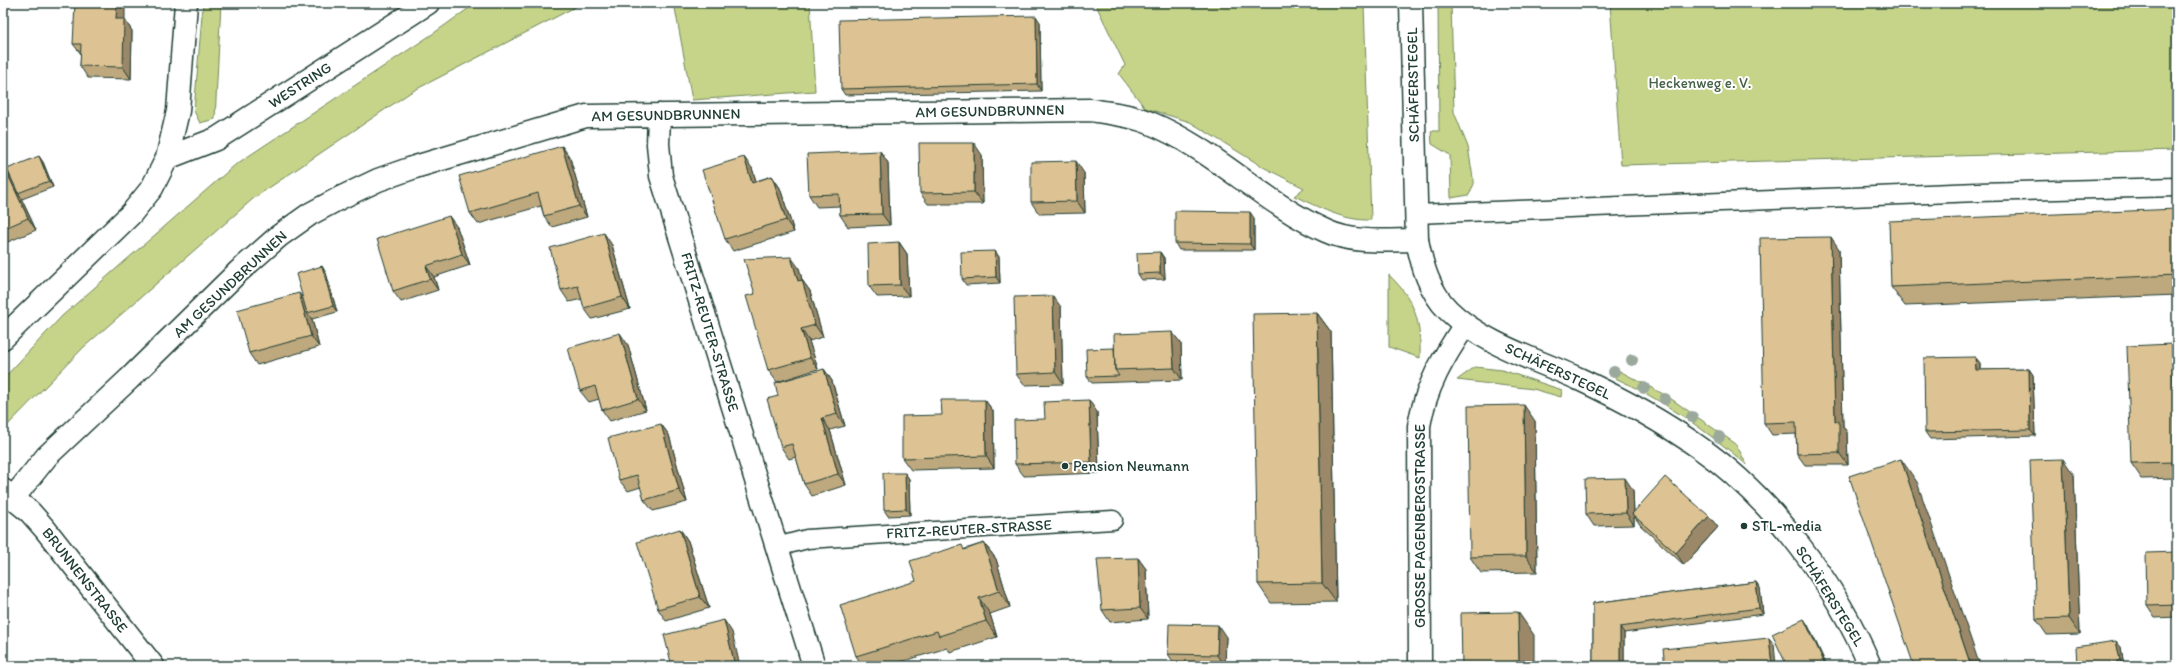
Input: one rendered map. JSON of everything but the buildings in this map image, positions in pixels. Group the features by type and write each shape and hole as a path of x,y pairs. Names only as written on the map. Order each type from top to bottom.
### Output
{"street":[{"path":"3,338 131,214 152,188 167,158 178,111 186,3"},
{"name":"WESTRING","path":"167,158 216,139 428,3"},
{"name":"SCHÄFERSTEGEL","path":"1411,3 1415,214 1421,263 1433,291 1447,309 1465,325 1485,337 1581,380 1648,414 1696,445 1722,466 1763,502 1802,549 1847,618 1870,666"},
{"name":"AM GESUNDBRUNNEN","path":"8,493 129,379 238,272 279,236 310,214 378,180 408,169 586,116 1058,109 1090,110 1116,114 1149,122 1180,137 1290,211 1326,231 1365,240 1417,240"},
{"name":"FRITZ-REUTER-STRASSE","path":"659,115 658,144 661,176 814,666"},
{"name":"GROSSE PAGENBERGSTRASSE","path":"1420,666 1419,426 1422,405 1436,373 1446,353 1465,325"},
{"name":"BRUNNENSTRASSE","path":"8,493 45,529 153,666"}],"lane":[{"path":"1415,214 1970,192 2177,186"},
{"name":"FRITZ-REUTER-STRASSE","path":"777,546 807,539 1113,520"}],"green space":[{"path":"203,3 221,3 215,119 200,123 194,111"},
{"path":"476,3 583,3 411,92 254,198 84,347 3,430 3,379 62,316 235,165 434,33"},
{"path":"674,3 810,3 815,91 692,100"},
{"path":"1095,3 1364,3 1371,220 1361,220 1341,216 1294,196 1304,188 1263,167 1190,122 1145,108 1119,74 1125,65"},
{"path":"1438,3 1451,3 1454,112 1468,147 1474,184 1469,195 1451,198 1450,155 1432,144 1431,131 1439,131"},
{"name":"Heckenweg e. V.","path":"1610,3 2177,3 2177,150 1621,165"},
{"path":"1389,275 1405,294 1415,313 1418,323 1420,358 1389,347"},
{"path":"1475,367 1502,370 1562,390 1561,397 1533,389 1457,380"},
{"path":"1612,367 1667,396 1736,444 1747,465 1699,427 1647,394 1611,376 1609,373"}],"place":[{"name":"Pension Neumann","path":"1065,466"},
{"name":"STL-media","path":"1744,526"}]}
